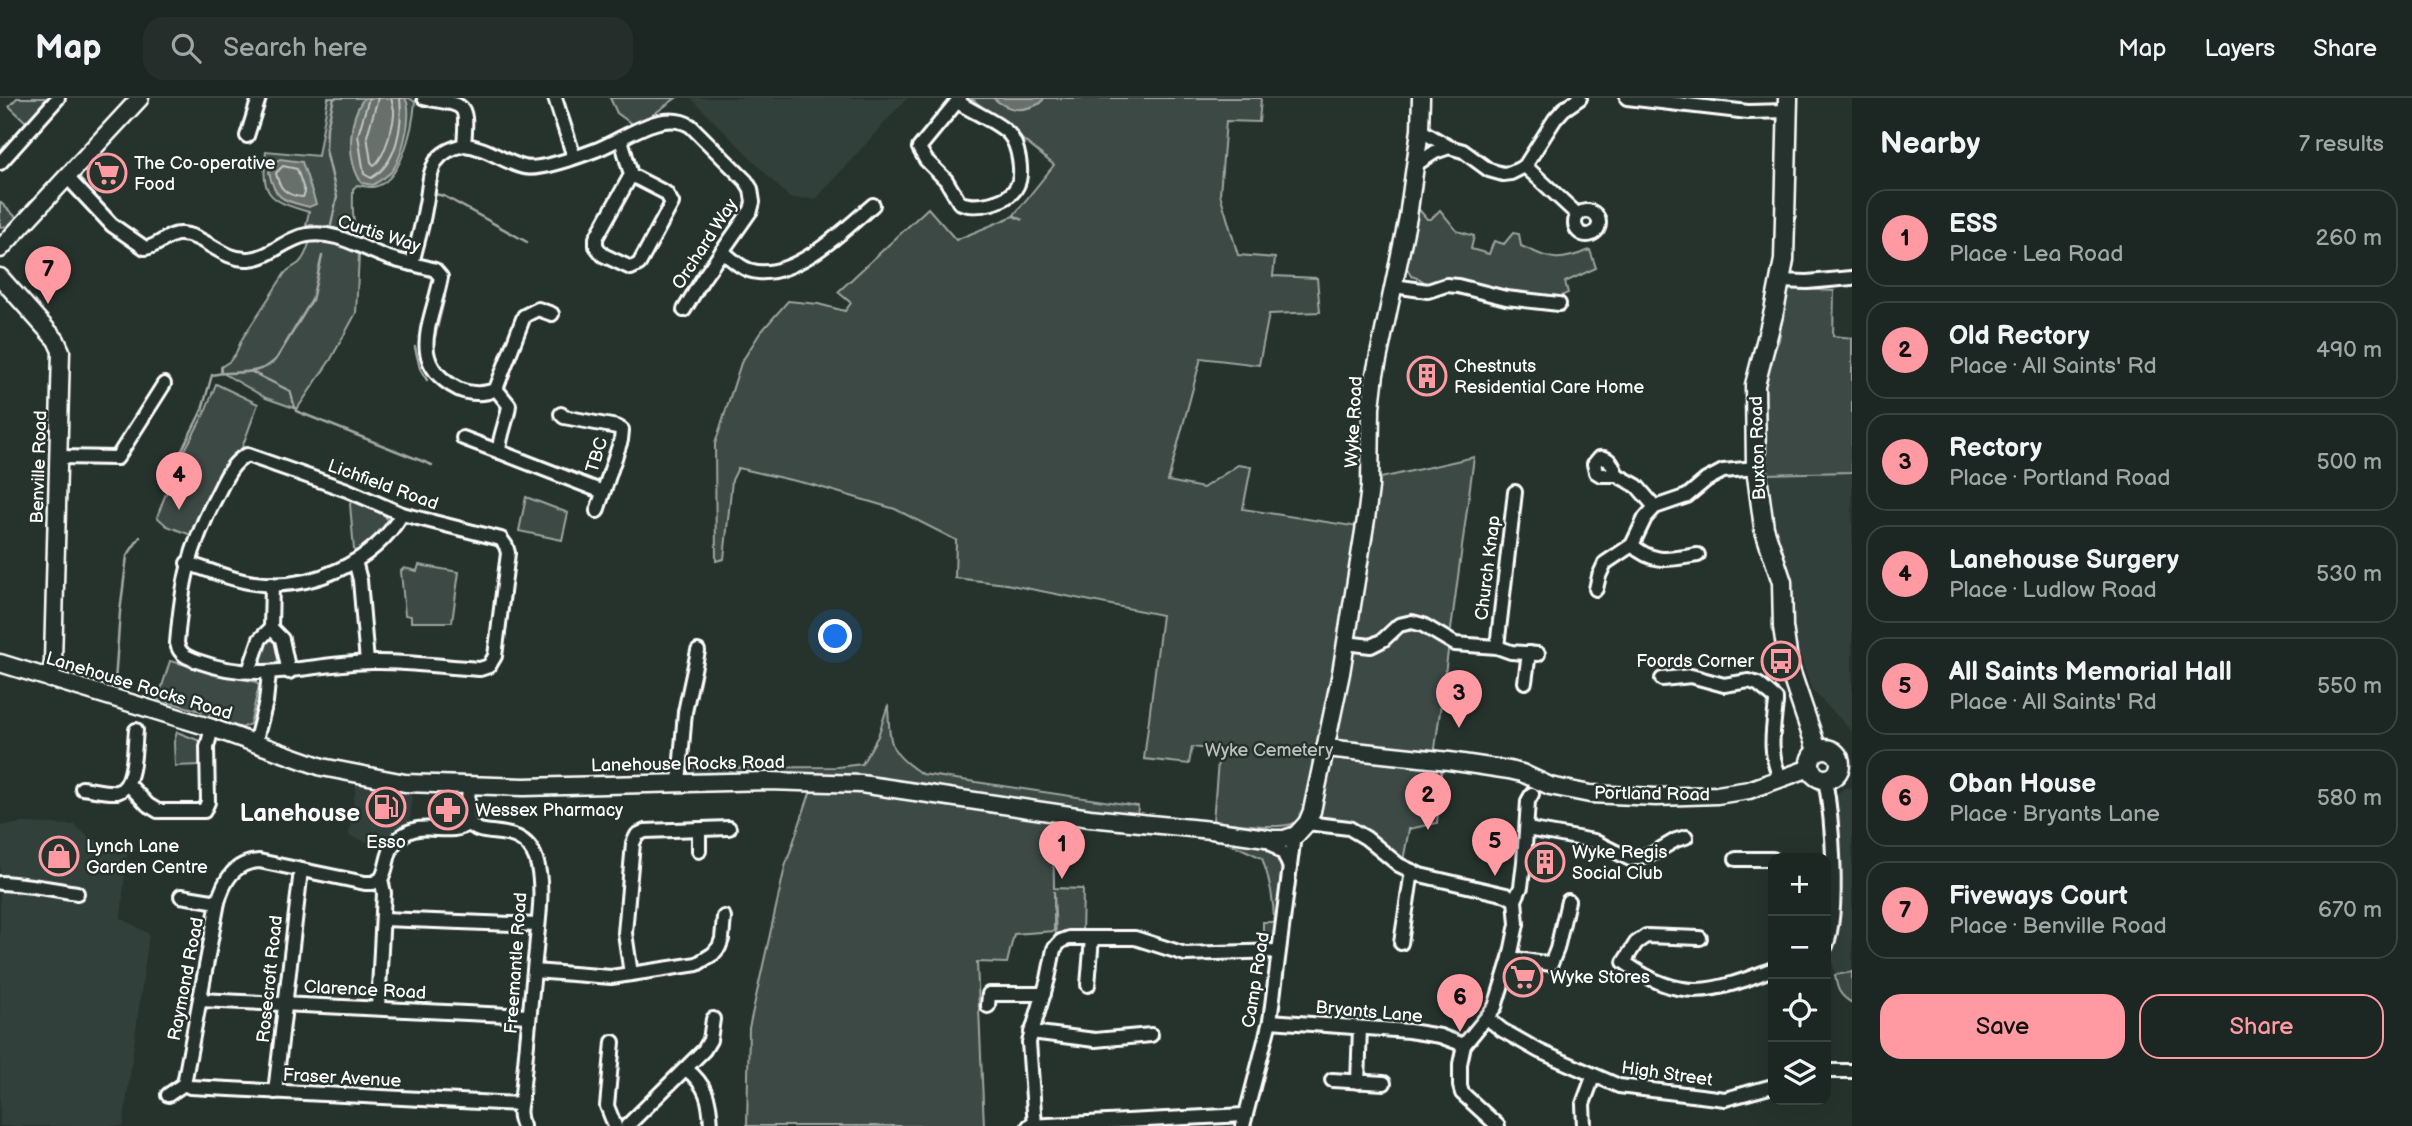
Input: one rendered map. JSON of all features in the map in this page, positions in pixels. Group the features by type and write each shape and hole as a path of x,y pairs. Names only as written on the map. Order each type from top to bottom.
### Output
{"highway":[{"name":"Buxton Road","path":"1788,105 1785,231 1780,281 1755,385 1756,468 1761,512 1782,582 1783,627 1789,667 1818,750"},
{"path":"1818,750 1832,750 1846,769 1825,779 1816,776 1810,768 1810,760 1818,750"}],"main road":[{"path":"0,249 140,98"},
{"name":"Wyke Road","path":"1326,748 1370,487 1371,407 1375,374 1408,217 1420,130 1421,98"},
{"name":"Benville Road","path":"0,277 60,347 53,662 50,679"},
{"name":"Lanehouse Rocks Road","path":"0,663 212,728 322,767 414,784 524,787 782,781 862,784 1090,818 1211,830 1267,839 1292,837"},
{"path":"1292,837 1307,823 1326,748"},
{"name":"Portland Road","path":"1326,748 1445,760 1508,770 1523,773 1550,786 1590,794 1656,797 1749,790 1810,768"}],"street":[{"path":"2,157 58,98"},
{"path":"247,136 259,98"},
{"path":"412,264 434,164 447,149 464,145 464,110 456,105 424,98"},
{"path":"555,98 574,157"},
{"path":"1420,130 1449,147 1463,151 1482,166 1497,173 1511,173 1525,166 1555,120 1564,109 1580,98"},
{"path":"1627,98 1748,112 1788,105"},
{"path":"959,100 1009,134 1018,158 1018,186 987,205 966,206 954,198 946,180 926,160 919,148 959,100"},
{"name":"Orchard Way","path":"464,145 482,148 525,168 533,168 574,157 668,119 691,126 746,181 751,189 753,202 751,210 684,310"},
{"path":"621,139 631,175 596,238 596,246 603,255 631,268 639,264 672,203 666,193 631,175"},
{"path":"1415,165 1435,152 1449,147"},
{"path":"1525,166 1578,215"},
{"name":"Curtis Way","path":"68,178 108,222 145,248 152,247 172,235 182,234 194,237 230,257 249,259 261,257 295,238 315,234 349,241 386,257 435,270 441,277 426,343 427,356 434,371 447,383 464,391 481,394 496,389"},
{"path":"722,251 744,269 760,273 793,265 812,255 873,205"},
{"path":"1780,281 1820,282 1852,278"},
{"path":"1394,286 1428,291 1446,285 1458,286 1506,298 1559,304"},
{"path":"500,452 498,446 507,421 509,405 496,389 524,316 538,309 552,314"},
{"path":"59,457 117,458 164,384"},
{"name":"TBC","path":"561,414 564,417 622,430 597,511"},
{"path":"463,438 603,492"},
{"name":"Lichfield Road","path":"187,563 202,523 226,478 240,459 252,456 402,514 503,541 508,553 495,656 489,666 482,669 367,662"},
{"path":"1596,589 1598,576 1605,563 1632,545 1645,518 1656,507 1687,496 1706,480 1723,471 1756,468"},
{"path":"1617,475 1643,491 1656,507"},
{"name":"Church Knap","path":"1497,647 1507,573 1508,533 1515,492"},
{"path":"355,561 360,580 367,662 269,673 211,665 188,657 178,649 187,563 244,581 272,584 318,577 355,561 382,540 402,514"},
{"path":"1632,545 1644,556 1655,559 1698,555"},
{"path":"249,671 260,639 271,628 272,584"},
{"name":"Church Knap","path":"1345,643 1371,646 1383,640 1399,625 1412,622 1455,644 1497,647 1534,654 1525,682"},
{"path":"271,628 282,639 289,672"},
{"path":"679,783 685,712 698,651"},
{"path":"255,743 266,702 269,673"},
{"path":"1662,679 1691,676 1724,685 1749,681 1774,696 1776,703 1771,748 1781,779"},
{"path":"128,784 148,806 158,811 204,811 208,802 207,747 212,728"},
{"path":"82,788 115,792 128,784 135,730"},
{"path":"1825,779 1829,853"},
{"path":"377,1008 384,889 381,880 391,848 407,832 417,828 460,828 470,823 469,786"},
{"path":"1498,1126 1467,1099 1461,1090 1461,1061 1464,1045 1498,1001 1510,958 1517,925 1515,900 1521,887 1528,801 1532,794"},
{"name":"Freemantle Road","path":"470,823 479,830 514,836 531,849 539,874 538,925 523,1094 519,1104"},
{"path":"1307,823 1349,828 1366,838 1393,861 1412,871 1439,881 1506,895 1515,900"},
{"path":"631,974 625,933 634,838 645,831 729,828"},
{"path":"1527,829 1594,841 1630,859 1653,854 1686,837"},
{"path":"699,830 699,851"},
{"name":"Camp Road","path":"1244,1120 1270,1021 1292,837"},
{"path":"1267,839 1284,854 1290,869"},
{"path":"1736,859 1768,859"},
{"name":"Raymond Road","path":"184,1084 218,902 225,881 235,870 250,862 264,862 301,870"},
{"path":"301,870 365,883 381,880"},
{"name":"Rosecroft Road","path":"275,1092 301,870"},
{"path":"1401,943 1412,871"},
{"path":"0,883 35,885 77,893"},
{"path":"181,896 218,902"},
{"path":"1831,899 1831,924"},
{"path":"1510,958 1551,964 1568,901"},
{"path":"534,971 611,977 693,965 713,954 721,943 724,917"},
{"path":"383,919 538,925"},
{"path":"1700,938 1646,936 1636,943 1624,961 1654,981 1679,989 1724,988 1768,971"},
{"path":"1088,985 1092,938"},
{"path":"1035,1126 1029,1048 1031,1031 1044,993 1052,952 1065,939 1142,939 1182,954 1278,951"},
{"path":"988,1006 989,994 1044,993"},
{"name":"Clarence Road","path":"200,1000 530,1016"},
{"name":"High Street","path":"1487,1018 1528,1045 1619,1086 1725,1099 1768,1087"},
{"path":"629,1126 707,1046 713,1019"},
{"name":"Bryants Lane","path":"1270,1021 1440,1035 1464,1045"},
{"path":"1358,1082 1360,1028"},
{"path":"1031,1031 1095,1041 1151,1035"},
{"path":"613,1042 607,1106 615,1126"},
{"path":"686,1069 707,1092 711,1126"},
{"path":"1831,1071 1852,1071"},
{"path":"1584,1126 1584,1100 1594,1077"},
{"path":"1332,1080 1384,1083"},
{"path":"168,1095 184,1084"},
{"name":"Fraser Avenue","path":"184,1084 190,1087 519,1104"},
{"path":"519,1104 523,1126"},
{"path":"1028,1126 1244,1120"}],"shaded area":[{"path":"691,98 907,98 816,199 790,198"},
{"path":"1852,472 1852,731 1812,690 1791,631 1765,511 1763,474"},
{"path":"356,784 412,793 410,822 395,830 382,847 349,836"},
{"path":"1844,788 1852,788 1852,972 1835,975 1831,956 1840,924 1841,882 1835,801"},
{"path":"23,823 75,825 89,838 127,850 121,918 149,934 123,1126 0,1126 0,826"}],"green space":[{"path":"17,98 51,98 28,124 9,106"},
{"path":"328,98 409,98 415,102 404,152 392,175 373,187 357,185 353,189 354,220 360,236 356,313 331,359 297,409 266,398 221,372 221,367 236,353 242,339 285,273 302,259 313,225 306,225 309,212 284,204 270,194 265,177 266,151 318,156"},
{"path":"610,98 676,98 636,127 617,113"},
{"name":"Wyke Cemetery","path":"971,98 1261,98 1259,122 1226,121 1220,194 1238,255 1275,258 1273,276 1317,278 1320,312 1269,314 1259,365 1201,358 1168,481 1203,488 1238,465 1251,467 1243,509 1359,527 1306,809 1302,819 1295,823 1273,826 1213,821 1219,750 1192,747 1189,764 1144,759 1162,615 1006,584 955,578 956,540 895,509 813,485 738,468 732,480 724,559 716,561 715,444 741,363 760,333 788,301 818,304 845,311 851,303 838,292 928,208 956,240 1013,216 1023,220 1014,215 1054,165"},
{"path":"0,202 18,219 11,226 0,227"},
{"path":"1416,206 1427,219 1431,219 1440,210 1457,231 1474,236 1471,249 1489,254 1494,241 1504,244 1513,233 1519,234 1521,246 1548,257 1569,257 1590,250 1596,268 1565,282 1568,293 1550,301 1432,288 1411,276 1403,260"},
{"path":"1787,288 1834,291 1833,336 1852,338 1852,472 1763,474 1760,386 1779,340"},
{"path":"216,384 258,404 240,453 217,483 191,535 167,526 157,517 176,467 204,414"},
{"path":"1474,457 1434,756 1442,762 1437,823 1409,829 1403,861 1354,826 1354,823 1316,819 1349,676 1363,594 1360,593 1376,479"},
{"path":"526,497 568,513 562,540 519,531"},
{"path":"352,501 384,514 388,521 371,542 357,552 354,550 350,504"},
{"path":"419,565 459,572 452,622 411,622 411,616 405,615 401,571 404,568 417,571"},
{"path":"267,635 277,636 282,664 280,667 257,664"},
{"path":"170,661 256,682 259,686 250,724 242,728 218,720 211,714 158,699"},
{"path":"888,705 893,746 903,760 922,774 1138,806 1137,817 903,783 687,777 682,772 685,754 688,754 695,768 838,767 862,764 878,736"},
{"path":"177,732 200,741 201,765 175,766 174,742"},
{"path":"813,784 1053,817 1054,888 1083,889 1082,935 1067,934 1056,937 1054,891 1054,931 1014,934 1007,963 977,962 984,1126 747,1126 749,1028 785,867"},
{"path":"1229,838 1267,846 1285,862 1275,945 1263,945 1263,922 1274,922 1271,889 1262,858 1227,842"},
{"path":"1852,972 1852,1003 1839,991 1835,975"}],"water":[{"path":"364,98 405,98 408,114 405,135 395,166 373,185 362,183 353,164 351,152 352,129"},
{"path":"993,98 1044,98 1034,106 1016,109"},
{"path":"280,159 302,162 316,204 309,207 300,205 277,194 269,172"}],"waterway":[{"path":"331,225 337,197 326,150 327,127 334,98"},
{"path":"435,194 444,196 527,242"},
{"path":"172,470 202,410 212,375 255,371 277,358 312,300 322,256"},
{"path":"435,337 445,296"},
{"path":"415,347 420,368 427,380"},
{"path":"252,372 290,391 296,411 432,465"},
{"path":"115,682 127,556 140,537"}],"place":[{"name":"The Co-operative Food","path":"107,173"},
{"name":"Fiveways Court","path":"48,304"},
{"name":"Chestnuts Residential Care Home","path":"1427,376"},
{"name":"Lanehouse Surgery","path":"179,510"},
{"name":"Foords Corner","path":"1781,661"},
{"name":"Rectory","path":"1459,728"},
{"name":"Esso","path":"386,807"},
{"name":"Wessex Pharmacy","path":"448,810"},
{"name":"Old Rectory","path":"1428,830"},
{"name":"Lynch Lane Garden Centre","path":"59,856"},
{"name":"Wyke Regis Social Club","path":"1545,862"},
{"name":"All Saints Memorial Hall","path":"1495,876"},
{"name":"ESS","path":"1062,879"},
{"name":"Wyke Stores","path":"1523,977"},
{"name":"Oban House","path":"1460,1032"}],"district":[{"name":"Lanehouse","path":"300,813"}]}
